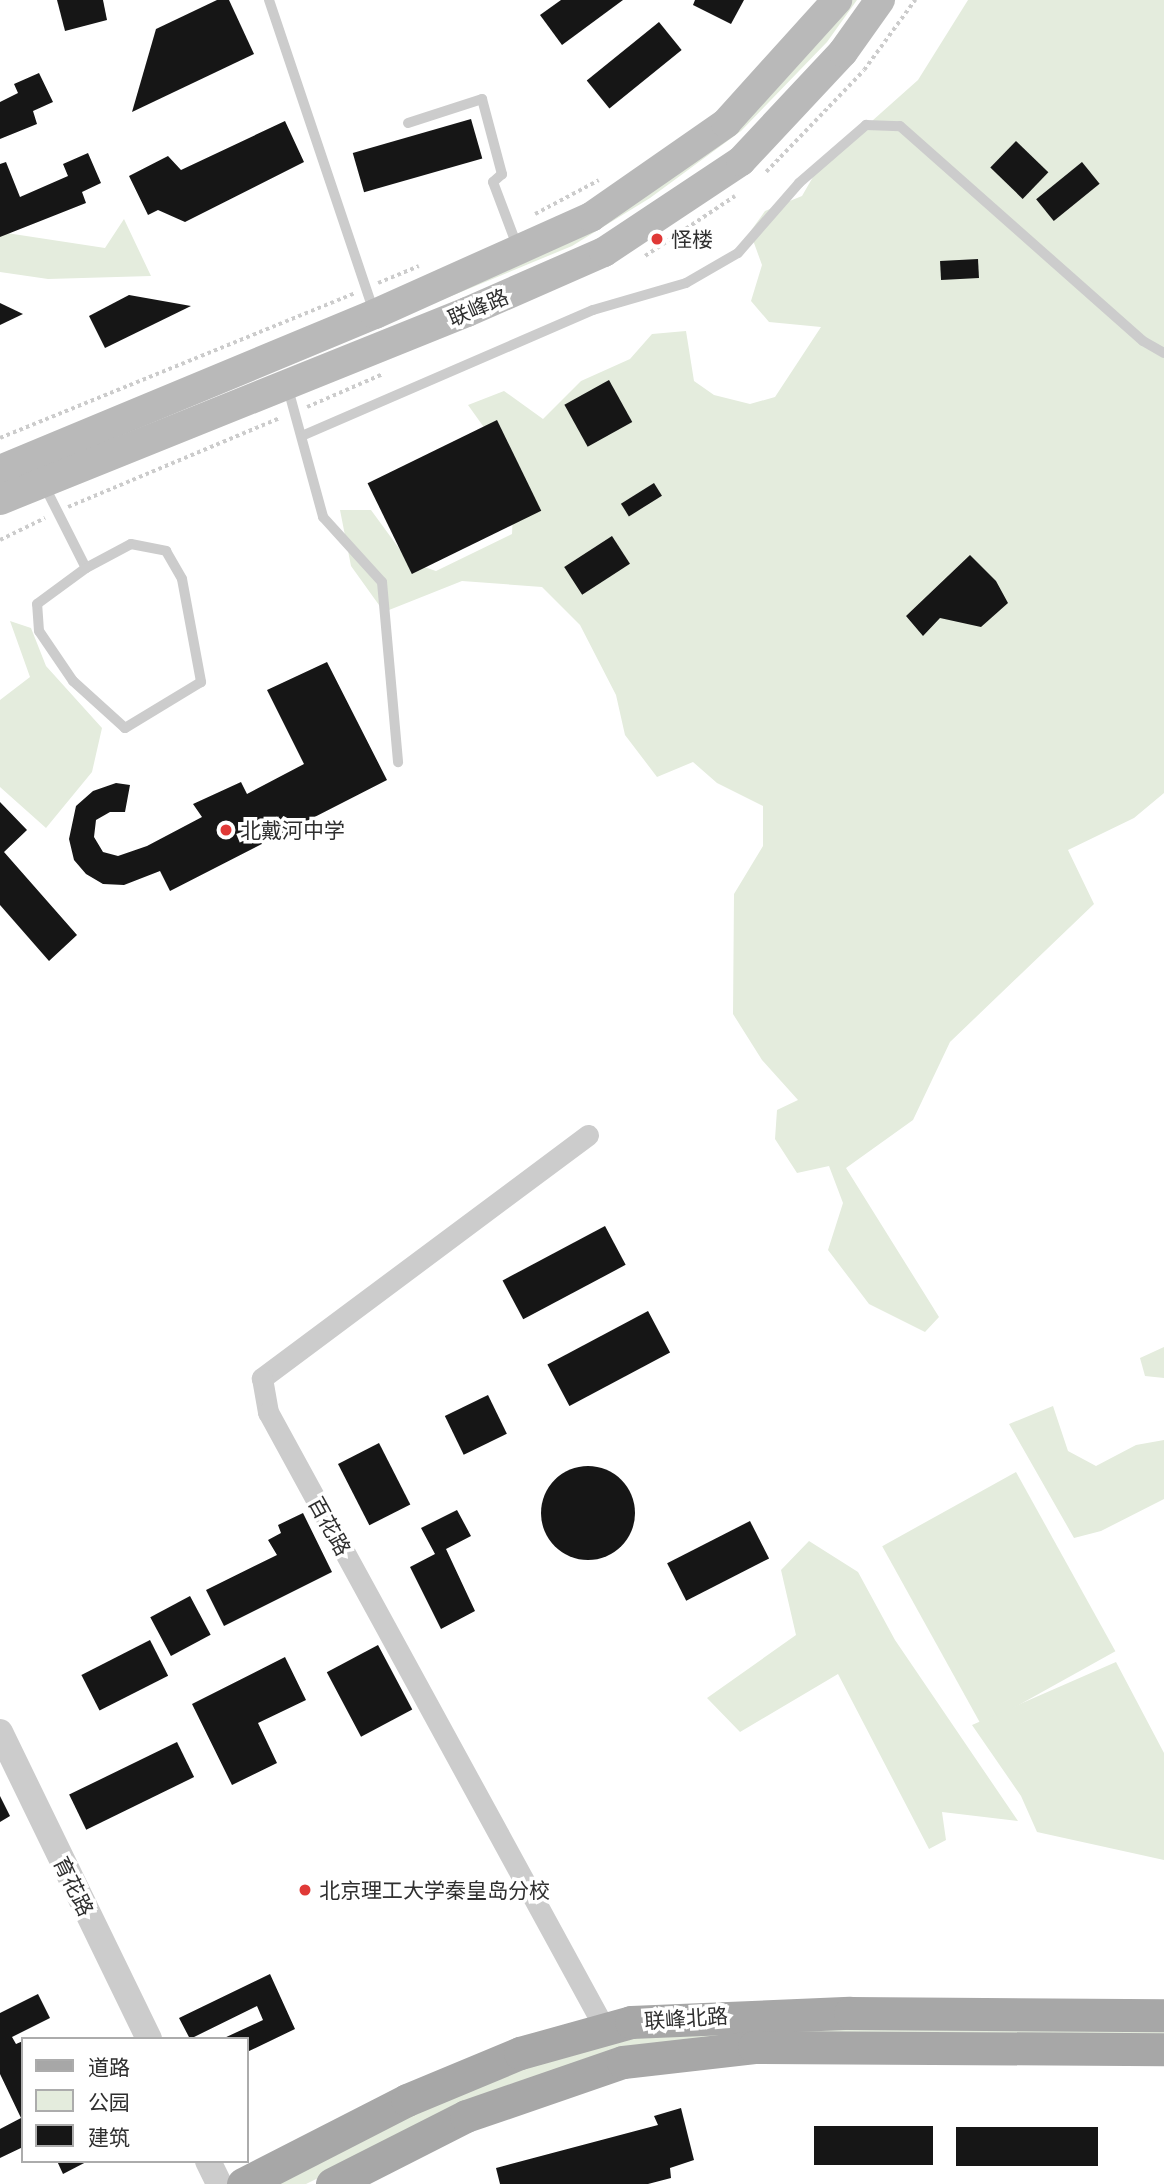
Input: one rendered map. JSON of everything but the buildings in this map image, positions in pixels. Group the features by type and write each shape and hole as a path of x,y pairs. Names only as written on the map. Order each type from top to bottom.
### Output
{"main road":[{"name":"联峰路","path":"0,470 274,353 370,301 514,238 591,217 726,123 822,23 837,0"},
{"name":"联峰路","path":"0,500 604,252 741,161 842,52 880,0"},
{"name":"联峰北路","path":"255,2181 407,2100 520,2053 604,2027 723,2015 1164,2015"},
{"name":"联峰北路","path":"332,2184 466,2116 623,2062 754,2047 1164,2049"}],"street":[{"name":"百花路","path":"588,1135 262,1378 268,1412 604,2027"},
{"name":"育花路","path":"0,1732 148,2037"},
{"path":"209,2163 219,2184"}],"lane":[{"path":"269,0 370,301"},
{"path":"408,123 482,99 502,174 492,182 514,238"},
{"path":"304,435 593,310 686,283 738,253 799,183 866,125 900,125 1143,341 1164,353"},
{"path":"274,353 304,435 323,517 382,582 398,762"},
{"path":"43,483 86,568"},
{"path":"131,544 166,551 182,579 201,682 125,729 73,681 39,631 37,604 86,568 131,544"}],"path":[{"path":"514,238 603,178"},
{"path":"0,438 370,301 426,263"}],"green space":[{"path":"846,0 857,0 827,42 741,131 650,198 572,246 299,359 645,190"},
{"path":"968,0 1164,0 1164,793 1134,818 1068,850 1094,904 950,1042 913,1120 846,1168 939,1317 925,1332 869,1304 828,1250 843,1203 829,1166 797,1173 775,1139 777,1110 798,1100 762,1060 733,1014 734,894 763,846 763,806 717,783 693,762 657,777 625,735 616,695 580,625 542,587 462,581 384,612 351,566 340,510 371,510 409,562 436,571 512,534 513,513 493,440 468,405 504,391 543,419 581,381 630,359 652,334 686,331 694,381 714,395 750,404 775,397 821,327 769,322 751,301 762,265 750,232 765,211 802,196 817,170 918,80"},
{"path":"124,219 151,276 48,279 0,272 0,232 105,248"},
{"path":"10,621 31,628 46,666 102,728 92,772 46,828 0,787 0,700 30,677"},
{"path":"1164,1347 1164,1378 1145,1376 1140,1358"},
{"path":"1053,1406 1068,1451 1096,1466 1136,1445 1164,1440 1164,1499 1101,1531 1074,1538 1009,1424"},
{"path":"1016,1472 1115,1651 982,1725 882,1546"},
{"path":"809,1541 858,1572 895,1640 1018,1821 942,1812 946,1840 929,1849 838,1674 740,1732 707,1698 796,1635 781,1570"},
{"path":"1116,1662 1164,1753 1164,1860 1037,1832 1021,1796 972,1725"},
{"path":"1164,2024 1164,2039 833,2037 510,2084 306,2184 272,2184 502,2071 596,2040 683,2028"}],"place":[{"name":"怪楼","path":"657,239"},
{"name":"北戴河中学","path":"226,830"},
{"name":"北京理工大学秦皇岛分校","path":"305,1890"}]}
